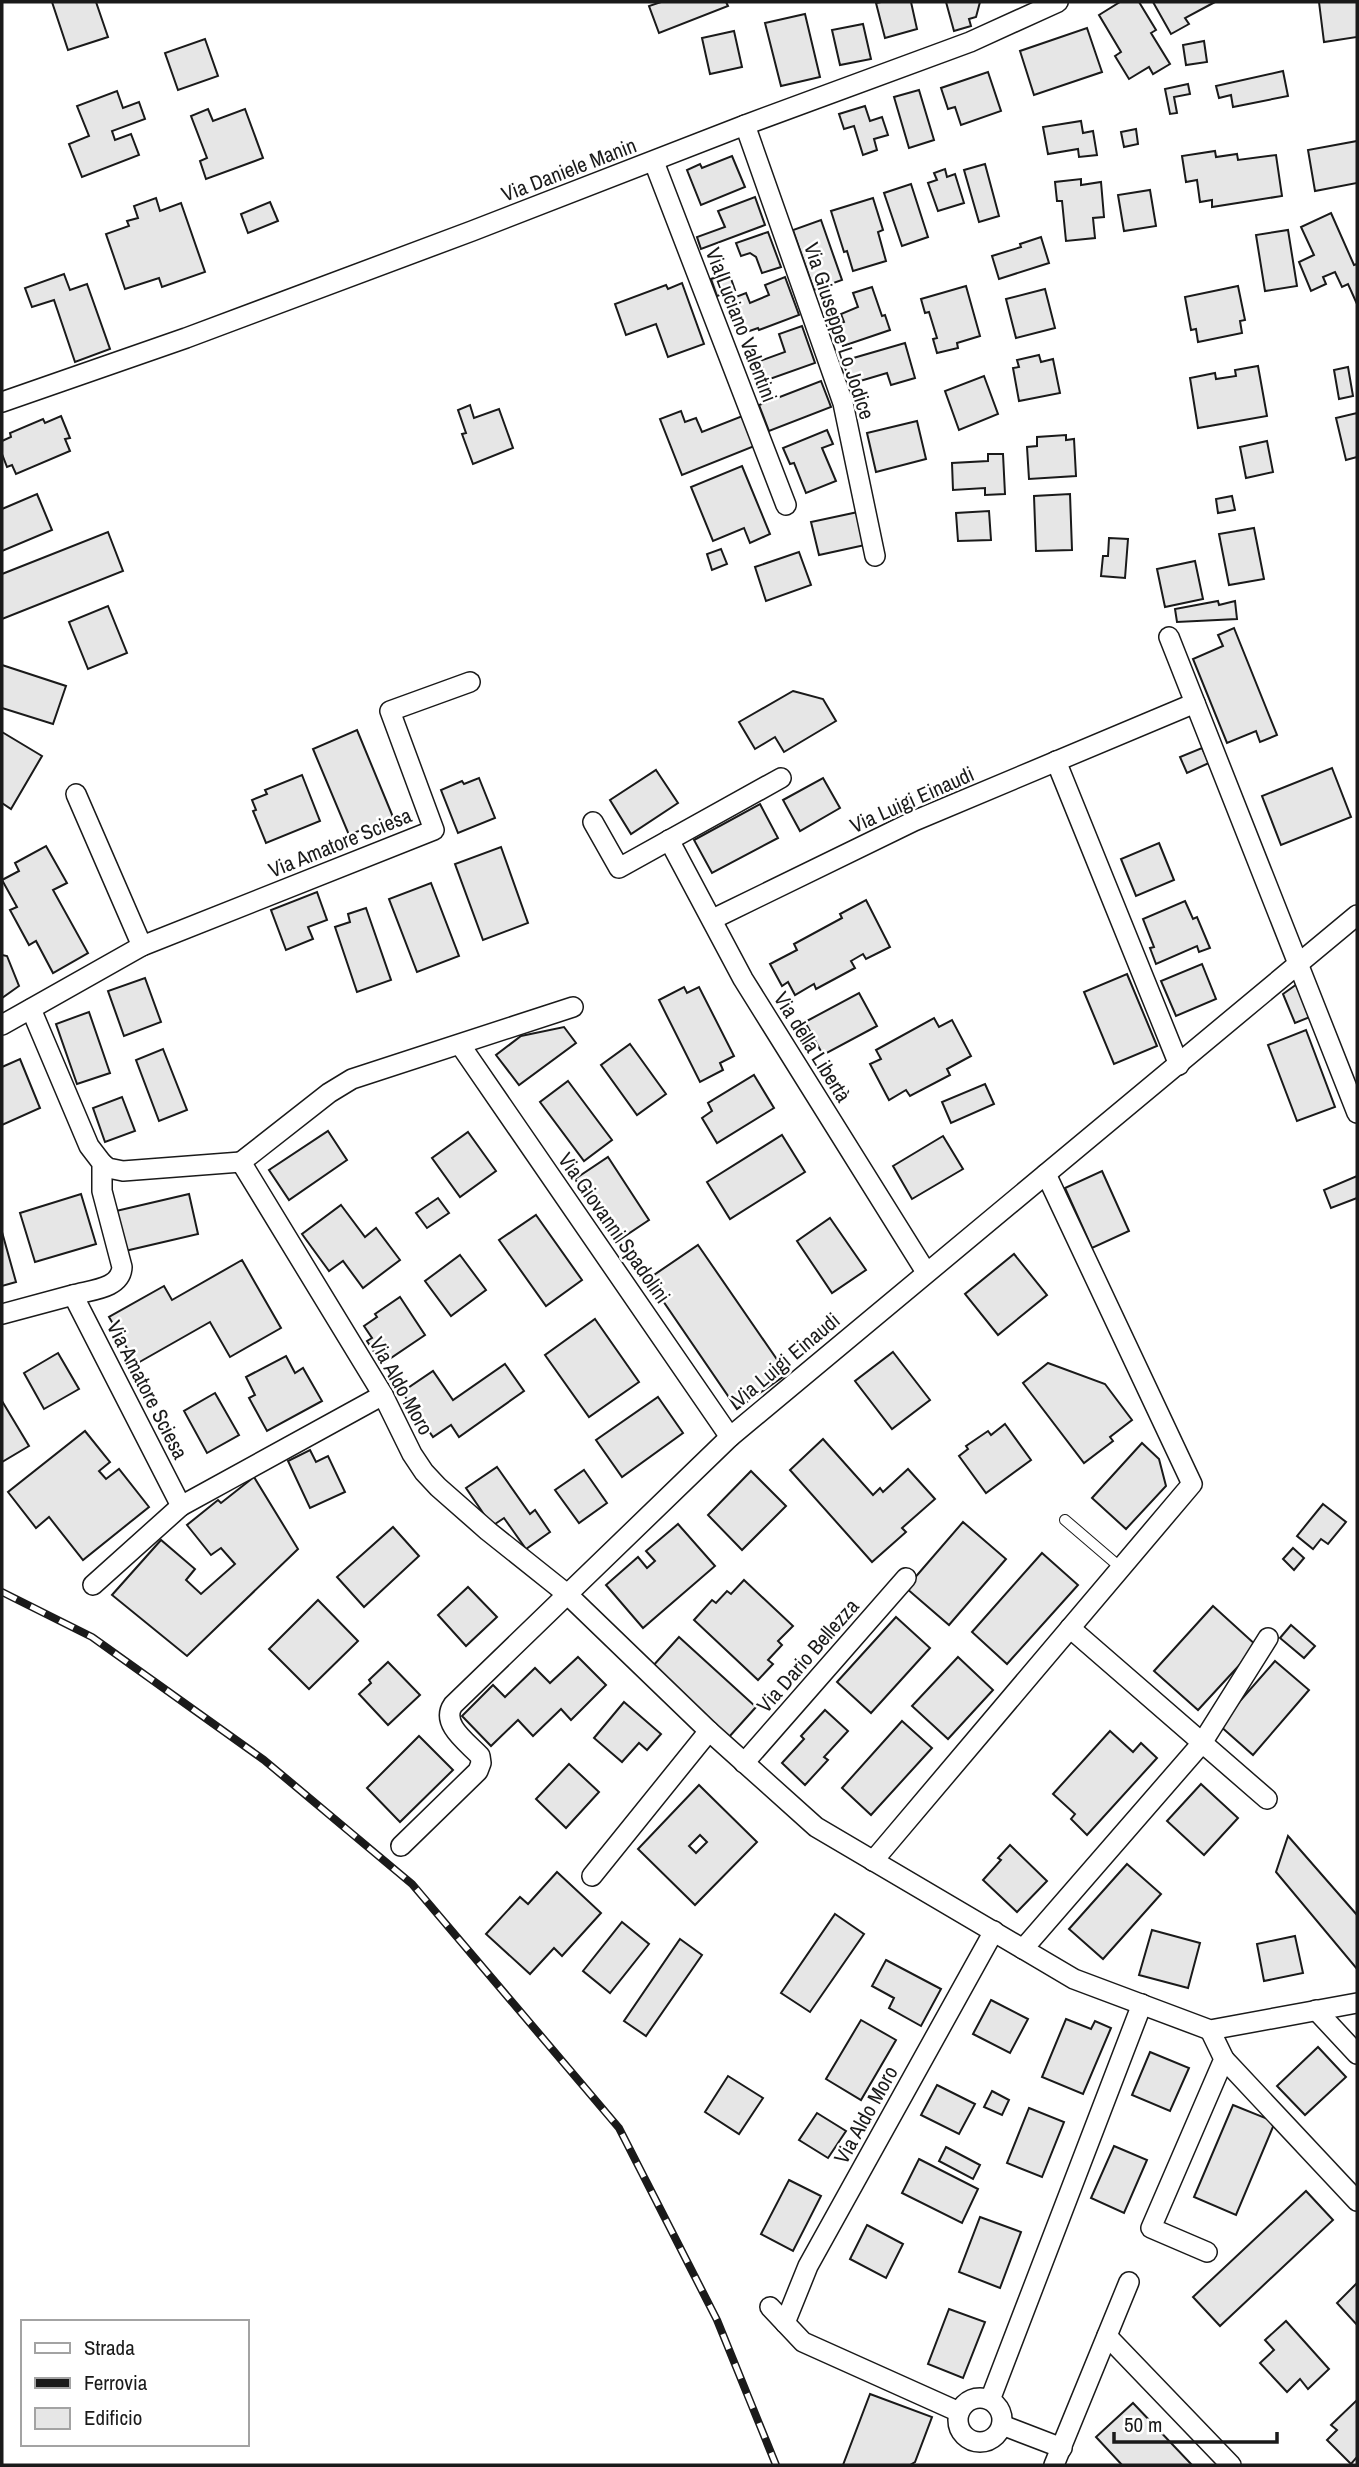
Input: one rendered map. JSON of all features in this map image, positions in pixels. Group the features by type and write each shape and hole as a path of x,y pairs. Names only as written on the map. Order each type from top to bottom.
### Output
{"street":[{"name":"Via Daniele Manin","path":"2,402 262,309 654,162 745,125 970,42 1058,2"},
{"name":"Via Giuseppe Lo Jodice","path":"745,125 843,403 875,556"},
{"name":"Via Luciano Valentini","path":"654,162 786,505"},
{"path":"1169,637 1357,1113"},
{"name":"Via Amatore Sciesa","path":"2,1025 142,946 434,830 390,711 470,681"},
{"name":"Via Luigi Einaudi","path":"713,919 914,821 1195,703"},
{"path":"1056,761 1179,1065"},
{"path":"593,822 619,868 781,778"},
{"path":"76,794 142,946"},
{"name":"Via della Libertà","path":"669,841 743,979 926,1272"},
{"name":"Via Luigi Einaudi","path":"567,1594 730,1437 1357,915"},
{"path":"31,1009 89,1146 108,1168 123,1171 241,1162 329,1093 352,1079 461,1046 573,1007"},
{"name":"Via Giovanni Spadolini","path":"461,1046 730,1437"},
{"name":"Via Aldo Moro","path":"241,1162 383,1395 412,1454 431,1480 488,1531 567,1594 744,1763 816,1827 1074,1979 1210,2030"},
{"path":"2,1314 114,1283 122,1272 102,1191 102,1163"},
{"path":"873,1861 1192,1484 1046,1174"},
{"name":"Via Amatore Sciesa","path":"73,1295 181,1506"},
{"path":"93,1585 181,1506 383,1395"},
{"name":"Via Dario Bellezza","path":"744,1763 906,1578"},
{"path":"401,1846 478,1771 481,1763 480,1756 451,1725 449,1717 453,1705 567,1594"},
{"path":"1070,1628 1267,1799"},
{"path":"1023,1949 1202,1743 1268,1638"},
{"path":"592,1876 709,1731"},
{"name":"Via Aldo Moro","path":"785,2323 808,2266 994,1931"},
{"path":"1357,2003 1210,2030 1224,2059 1357,2201"},
{"path":"990,2400 1142,2004"},
{"path":"1316,2010 1357,2054"},
{"path":"1207,2252 1151,2228 1224,2059"},
{"path":"1002,2425 1058,2456 1129,2282"},
{"path":"769,2307 803,2343 959,2412"},
{"path":"1107,2336 1231,2465"},
{"path":"976,2398 990,2400 1000,2411 1002,2425 987,2441 973,2441 961,2433 959,2412 969,2401 976,2398"}],"lane":[{"path":"1065,1520 1121,1568"}],"building":[{"path":"52,2 96,2 108,37 68,50"},
{"path":"661,2 726,2 728,6 659,33 649,6"},
{"path":"911,2 917,29 885,38 876,3"},
{"path":"946,2 980,2 976,17 969,19 971,26 954,31"},
{"path":"1120,2 1139,2 1156,30 1151,33 1170,64 1153,74 1149,67 1129,79 1115,56 1121,52 1099,15"},
{"path":"1153,2 1215,2 1185,18 1189,24 1171,34"},
{"path":"1319,2 1357,2 1357,37 1324,42"},
{"path":"805,14 820,77 781,86 765,23"},
{"path":"863,24 871,59 840,65 832,30"},
{"path":"1087,28 1102,72 1034,95 1020,51"},
{"path":"734,31 742,67 710,74 702,38"},
{"path":"205,39 218,76 178,90 165,53"},
{"path":"1204,41 1207,62 1186,65 1183,45"},
{"path":"1283,71 1288,96 1233,107 1231,95 1219,98 1216,86"},
{"path":"988,72 1001,111 961,125 955,107 948,109 941,88"},
{"path":"1188,84 1190,94 1174,97 1177,113 1170,114 1165,89"},
{"path":"919,90 934,140 909,148 894,97"},
{"path":"117,91 123,108 139,102 145,119 112,131 115,140 131,134 139,155 82,177 69,144 89,136 77,106"},
{"path":"865,106 870,121 882,117 888,135 874,139 877,150 863,155 854,126 844,129 839,114"},
{"path":"208,109 213,121 245,109 263,158 206,179 200,161 207,158 191,116"},
{"path":"1081,121 1083,133 1093,131 1097,155 1079,157 1078,149 1048,154 1043,127"},
{"path":"1136,129 1138,144 1124,147 1121,132"},
{"path":"1357,141 1357,183 1315,191 1308,150"},
{"path":"1215,151 1216,157 1237,154 1238,160 1276,155 1282,196 1212,207 1212,200 1200,202 1197,180 1186,182 1182,156"},
{"path":"732,156 745,187 701,205 687,170 700,164 702,168"},
{"path":"985,164 999,216 979,222 964,170"},
{"path":"945,169 947,177 955,174 964,203 938,211 928,183 937,180 934,173"},
{"path":"1081,179 1081,185 1101,182 1104,217 1093,218 1095,238 1066,241 1062,201 1057,201 1055,182"},
{"path":"911,184 928,237 902,246 884,193"},
{"path":"1150,190 1156,226 1124,231 1118,195"},
{"path":"755,197 765,225 701,249 697,237 725,227 718,211"},
{"path":"156,198 160,211 181,203 205,272 162,287 159,278 125,289 106,234 129,226 127,221 138,218 134,206"},
{"path":"873,198 883,230 878,232 886,261 853,271 831,211"},
{"path":"270,202 278,221 248,233 241,214"},
{"path":"1331,213 1354,265 1357,264 1357,304 1348,284 1342,287 1335,272 1323,277 1326,284 1311,291 1299,262 1314,255 1301,227"},
{"path":"821,220 842,280 814,290 793,230"},
{"path":"1288,230 1297,286 1265,291 1256,235"},
{"path":"768,232 781,267 762,273 756,257 750,253 741,256 736,243"},
{"path":"1041,237 1049,263 999,279 992,256"},
{"path":"729,273 735,290 717,296 711,279"},
{"path":"64,274 70,290 87,284 110,349 75,362 54,300 32,307 25,288"},
{"path":"785,277 799,315 741,334 728,300 746,293 750,303 769,295 765,285"},
{"path":"682,283 704,344 668,357 656,324 626,335 615,304 666,285 668,289"},
{"path":"966,286 980,336 957,343 958,348 937,353 933,339 937,338 929,312 925,313 921,299"},
{"path":"1238,286 1245,320 1240,321 1242,333 1198,342 1196,329 1191,330 1185,297"},
{"path":"872,287 890,330 843,346 836,325 844,322 841,314 858,307 853,293"},
{"path":"1045,289 1055,328 1016,338 1006,299"},
{"path":"802,326 815,363 767,380 760,361 785,352 779,334"},
{"path":"905,343 915,378 891,385 887,373 850,384 843,361"},
{"path":"1039,355 1041,362 1053,359 1060,393 1019,401 1013,368 1019,367 1017,360"},
{"path":"1258,366 1267,416 1198,428 1190,378 1215,373 1216,379 1236,376 1235,370"},
{"path":"1348,367 1353,396 1339,399 1334,370"},
{"path":"984,376 998,414 959,430 945,391"},
{"path":"821,381 831,407 769,431 759,405"},
{"path":"470,405 474,418 499,409 513,448 473,464 462,434 466,433 458,410"},
{"path":"681,411 685,422 696,418 702,432 745,415 757,445 682,475 660,419"},
{"path":"1357,413 1357,457 1346,460 1336,418"},
{"path":"61,416 70,438 65,439 70,451 16,474 12,465 7,467 2,454 2,441 11,437 10,433 43,419 45,423"},
{"path":"917,421 926,459 876,472 867,433"},
{"path":"827,430 833,444 822,448 836,481 806,493 794,463 790,464 783,448"},
{"path":"1066,435 1066,440 1074,439 1076,476 1029,479 1027,447 1037,446 1037,437"},
{"path":"1267,441 1273,472 1246,478 1240,447"},
{"path":"988,454 1003,454 1005,494 985,495 985,488 953,490 952,463 988,461"},
{"path":"742,466 770,534 750,543 744,528 713,541 691,487"},
{"path":"37,494 52,530 2,551 2,509"},
{"path":"1070,494 1072,550 1036,551 1034,496"},
{"path":"1232,496 1235,510 1218,513 1216,499"},
{"path":"989,511 991,540 958,541 956,513"},
{"path":"858,512 865,545 819,555 811,522"},
{"path":"1254,528 1264,579 1229,585 1219,534"},
{"path":"108,532 123,571 2,619 2,574"},
{"path":"1109,538 1128,539 1125,578 1101,576 1103,556 1108,556"},
{"path":"721,549 727,564 712,570 707,554"},
{"path":"799,552 811,585 766,601 755,567"},
{"path":"1195,561 1203,599 1165,607 1157,569"},
{"path":"1218,601 1219,605 1235,601 1237,619 1177,622 1175,609"},
{"path":"108,606 127,653 88,669 69,622"},
{"path":"1234,628 1277,735 1260,742 1256,731 1227,743 1193,659 1223,646 1218,635"},
{"path":"2,665 66,686 53,724 2,708"},
{"path":"793,691 823,699 836,721 784,752 775,737 755,749 739,722"},
{"path":"357,730 393,817 349,835 313,749"},
{"path":"2,732 42,756 11,809 2,803"},
{"path":"1202,748 1209,763 1187,773 1180,757"},
{"path":"1332,768 1351,817 1281,845 1262,796"},
{"path":"656,770 678,803 631,834 610,800"},
{"path":"302,775 320,821 266,843 253,811 256,810 252,800 267,794 265,790"},
{"path":"479,778 495,818 458,833 441,790 462,781 464,784"},
{"path":"823,778 840,808 800,831 783,800"},
{"path":"760,804 778,838 712,873 694,840"},
{"path":"1159,843 1174,880 1136,896 1121,859"},
{"path":"46,846 67,883 53,890 88,953 53,973 36,941 29,945 10,910 17,907 2,880 19,871 15,863"},
{"path":"501,847 528,923 483,940 455,864"},
{"path":"431,883 459,956 417,972 389,899"},
{"path":"317,892 327,920 308,927 313,939 286,950 271,910"},
{"path":"866,900 890,947 866,959 863,954 851,961 855,968 816,989 814,984 795,995 788,982 782,986 770,964 797,950 794,944 842,918 840,914"},
{"path":"1185,901 1193,919 1197,917 1210,948 1199,952 1197,946 1156,964 1150,948 1154,947 1143,919"},
{"path":"366,908 391,980 357,992 335,927 350,922 348,914"},
{"path":"2,955 7,956 19,986 2,998"},
{"path":"1202,964 1216,999 1176,1016 1161,981"},
{"path":"1127,974 1157,1046 1114,1064 1084,992"},
{"path":"145,978 161,1022 124,1036 108,991"},
{"path":"1297,984 1310,1017 1295,1023 1283,994"},
{"path":"684,987 687,993 699,987 734,1056 720,1063 723,1070 700,1082 659,1000"},
{"path":"859,993 877,1026 823,1055 805,1022"},
{"path":"89,1012 110,1073 77,1084 56,1024"},
{"path":"934,1018 939,1027 952,1020 971,1056 947,1069 950,1075 910,1096 906,1090 889,1100 870,1064 881,1059 876,1050"},
{"path":"564,1027 576,1043 519,1085 496,1055 521,1036"},
{"path":"1306,1030 1335,1107 1297,1121 1268,1045"},
{"path":"630,1044 666,1094 637,1115 601,1065"},
{"path":"163,1049 187,1110 159,1121 136,1060"},
{"path":"20,1059 40,1108 2,1125 2,1067"},
{"path":"754,1075 774,1108 717,1143 702,1118 712,1111 708,1103"},
{"path":"568,1081 612,1140 584,1161 540,1102"},
{"path":"985,1084 994,1104 951,1123 942,1102"},
{"path":"122,1097 135,1131 105,1142 93,1108"},
{"path":"328,1131 347,1160 289,1200 269,1170"},
{"path":"468,1132 496,1171 460,1197 432,1158"},
{"path":"782,1135 805,1172 730,1219 707,1182"},
{"path":"943,1136 963,1169 912,1199 893,1166"},
{"path":"608,1157 649,1220 616,1242 575,1179"},
{"path":"1102,1171 1129,1231 1092,1248 1065,1188"},
{"path":"1357,1176 1357,1198 1331,1208 1324,1190"},
{"path":"81,1194 96,1244 35,1262 20,1213"},
{"path":"189,1194 198,1234 125,1251 116,1211"},
{"path":"438,1198 449,1213 427,1228 416,1213"},
{"path":"341,1205 365,1237 376,1228 400,1260 363,1288 343,1261 329,1271 302,1234"},
{"path":"536,1215 582,1280 546,1306 499,1240"},
{"path":"830,1218 866,1270 832,1293 797,1241"},
{"path":"2,1232 16,1282 2,1286"},
{"path":"698,1245 787,1374 737,1409 648,1279"},
{"path":"1014,1254 1047,1295 998,1335 965,1294"},
{"path":"460,1255 486,1290 451,1316 425,1281"},
{"path":"242,1260 281,1328 230,1357 210,1322 136,1364 109,1317 164,1286 172,1300"},
{"path":"400,1297 425,1335 382,1364 367,1341 372,1338 364,1326 377,1317 375,1314"},
{"path":"595,1319 639,1382 589,1417 545,1355"},
{"path":"893,1352 930,1400 892,1429 855,1381"},
{"path":"58,1353 79,1389 44,1409 24,1373"},
{"path":"286,1356 295,1373 303,1368 322,1401 267,1431 249,1398 255,1395 246,1377"},
{"path":"1048,1363 1105,1384 1132,1420 1110,1437 1113,1441 1084,1463 1023,1383"},
{"path":"505,1364 524,1391 459,1437 451,1425 433,1437 402,1392 433,1371 453,1400"},
{"path":"215,1393 239,1435 207,1453 184,1411"},
{"path":"658,1397 683,1433 622,1477 596,1440"},
{"path":"2,1401 29,1446 2,1462"},
{"path":"1005,1424 1031,1460 986,1493 959,1456 968,1449 966,1446 988,1431 991,1435"},
{"path":"85,1431 110,1462 99,1471 106,1479 119,1469 149,1507 83,1560 49,1517 36,1528 8,1492"},
{"path":"823,1439 873,1495 880,1488 883,1492 908,1469 935,1499 902,1528 906,1532 872,1562 790,1470"},
{"path":"1142,1443 1159,1459 1166,1486 1126,1529 1092,1498"},
{"path":"310,1450 316,1462 328,1456 345,1492 310,1508 288,1461"},
{"path":"497,1467 530,1514 535,1510 550,1532 526,1549 504,1518 492,1526 466,1488"},
{"path":"584,1470 607,1503 579,1523 555,1490"},
{"path":"751,1471 786,1506 742,1550 708,1515"},
{"path":"254,1477 298,1549 187,1656 112,1595 161,1540 195,1569 186,1580 201,1594 235,1564 221,1548 211,1555 187,1525 218,1500 221,1503"},
{"path":"1323,1504 1346,1522 1328,1544 1321,1539 1313,1549 1297,1536"},
{"path":"963,1522 1006,1559 949,1625 906,1588"},
{"path":"678,1524 715,1566 643,1628 606,1585 638,1557 647,1568 655,1561 646,1551"},
{"path":"393,1527 419,1556 364,1607 337,1577"},
{"path":"1293,1548 1304,1558 1294,1570 1283,1559"},
{"path":"1042,1553 1078,1585 1007,1664 972,1632"},
{"path":"744,1580 793,1626 778,1641 782,1645 768,1660 773,1664 758,1680 694,1620 712,1600 716,1603 727,1591 731,1594"},
{"path":"468,1587 497,1617 466,1646 438,1615"},
{"path":"318,1600 358,1641 309,1689 269,1649"},
{"path":"1213,1606 1257,1646 1198,1710 1154,1671"},
{"path":"896,1617 930,1648 871,1713 837,1682"},
{"path":"1291,1625 1315,1646 1304,1658 1280,1638"},
{"path":"679,1637 756,1707 729,1737 652,1667"},
{"path":"578,1657 606,1685 571,1720 561,1709 533,1736 518,1720 491,1746 462,1716 493,1685 505,1697 535,1668 550,1683"},
{"path":"958,1657 993,1690 948,1739 912,1706"},
{"path":"1275,1661 1309,1690 1253,1755 1219,1725"},
{"path":"388,1662 420,1695 388,1725 359,1694"},
{"path":"624,1702 661,1734 647,1750 639,1743 622,1762 594,1738"},
{"path":"825,1710 848,1731 824,1757 828,1760 805,1785 782,1763 804,1739 801,1736"},
{"path":"902,1721 932,1748 871,1815 842,1788"},
{"path":"1110,1731 1133,1752 1141,1743 1157,1758 1087,1835 1071,1819 1075,1814 1053,1794"},
{"path":"419,1736 453,1770 400,1822 367,1788"},
{"path":"569,1764 599,1792 566,1828 536,1799"},
{"path":"1201,1784 1238,1818 1204,1855 1167,1821"},
{"path":"699,1785 757,1842 695,1905 638,1849","holes":["700,1835 707,1842 696,1853 689,1846"]},
{"path":"1288,1836 1357,1915 1357,1969 1276,1872"},
{"path":"1010,1845 1047,1881 1017,1912 983,1880"},
{"path":"1127,1864 1161,1894 1103,1959 1069,1929"},
{"path":"557,1872 601,1913 562,1956 554,1948 530,1974 486,1934 520,1897 528,1904"},
{"path":"835,1914 864,1934 810,2012 781,1993"},
{"path":"622,1922 649,1944 610,1993 583,1971"},
{"path":"1152,1930 1200,1943 1188,1988 1139,1975"},
{"path":"1295,1936 1303,1973 1264,1981 1257,1944"},
{"path":"680,1939 702,1955 646,2036 624,2021"},
{"path":"886,1960 941,1989 921,2026 889,2008 894,1998 872,1986"},
{"path":"991,2000 1028,2019 1010,2053 973,2034"},
{"path":"1066,2019 1091,2029 1095,2021 1111,2028 1083,2094 1042,2077"},
{"path":"861,2020 896,2040 861,2100 826,2079"},
{"path":"1318,2047 1346,2077 1305,2115 1277,2086"},
{"path":"1150,2052 1189,2068 1170,2111 1132,2095"},
{"path":"728,2076 763,2098 739,2134 705,2112"},
{"path":"937,2085 975,2104 959,2134 921,2115"},
{"path":"992,2091 1009,2100 1002,2115 984,2107"},
{"path":"1233,2105 1275,2122 1236,2215 1194,2197"},
{"path":"1029,2108 1064,2122 1042,2177 1007,2163"},
{"path":"817,2113 846,2131 828,2158 799,2140"},
{"path":"1114,2146 1147,2160 1124,2213 1091,2198"},
{"path":"946,2147 980,2165 973,2179 939,2161"},
{"path":"919,2159 978,2189 962,2223 902,2193"},
{"path":"789,2180 821,2196 793,2251 761,2234"},
{"path":"1306,2191 1333,2220 1220,2326 1193,2297"},
{"path":"980,2217 1021,2232 1000,2288 959,2272"},
{"path":"867,2225 903,2244 886,2278 850,2259"},
{"path":"1357,2283 1357,2325 1337,2303"},
{"path":"949,2309 985,2322 963,2378 928,2364"},
{"path":"1286,2321 1329,2369 1308,2389 1300,2379 1287,2392 1260,2363 1274,2350 1265,2340"},
{"path":"870,2394 932,2417 915,2462 910,2465 843,2465"},
{"path":"1357,2400 1357,2457 1351,2464 1327,2440 1337,2430 1331,2425"},
{"path":"1133,2403 1192,2465 1122,2465 1096,2437"}],"railway":[{"path":"2,1592 92,1637 264,1760 412,1884 619,2128 717,2320 776,2465"}]}
